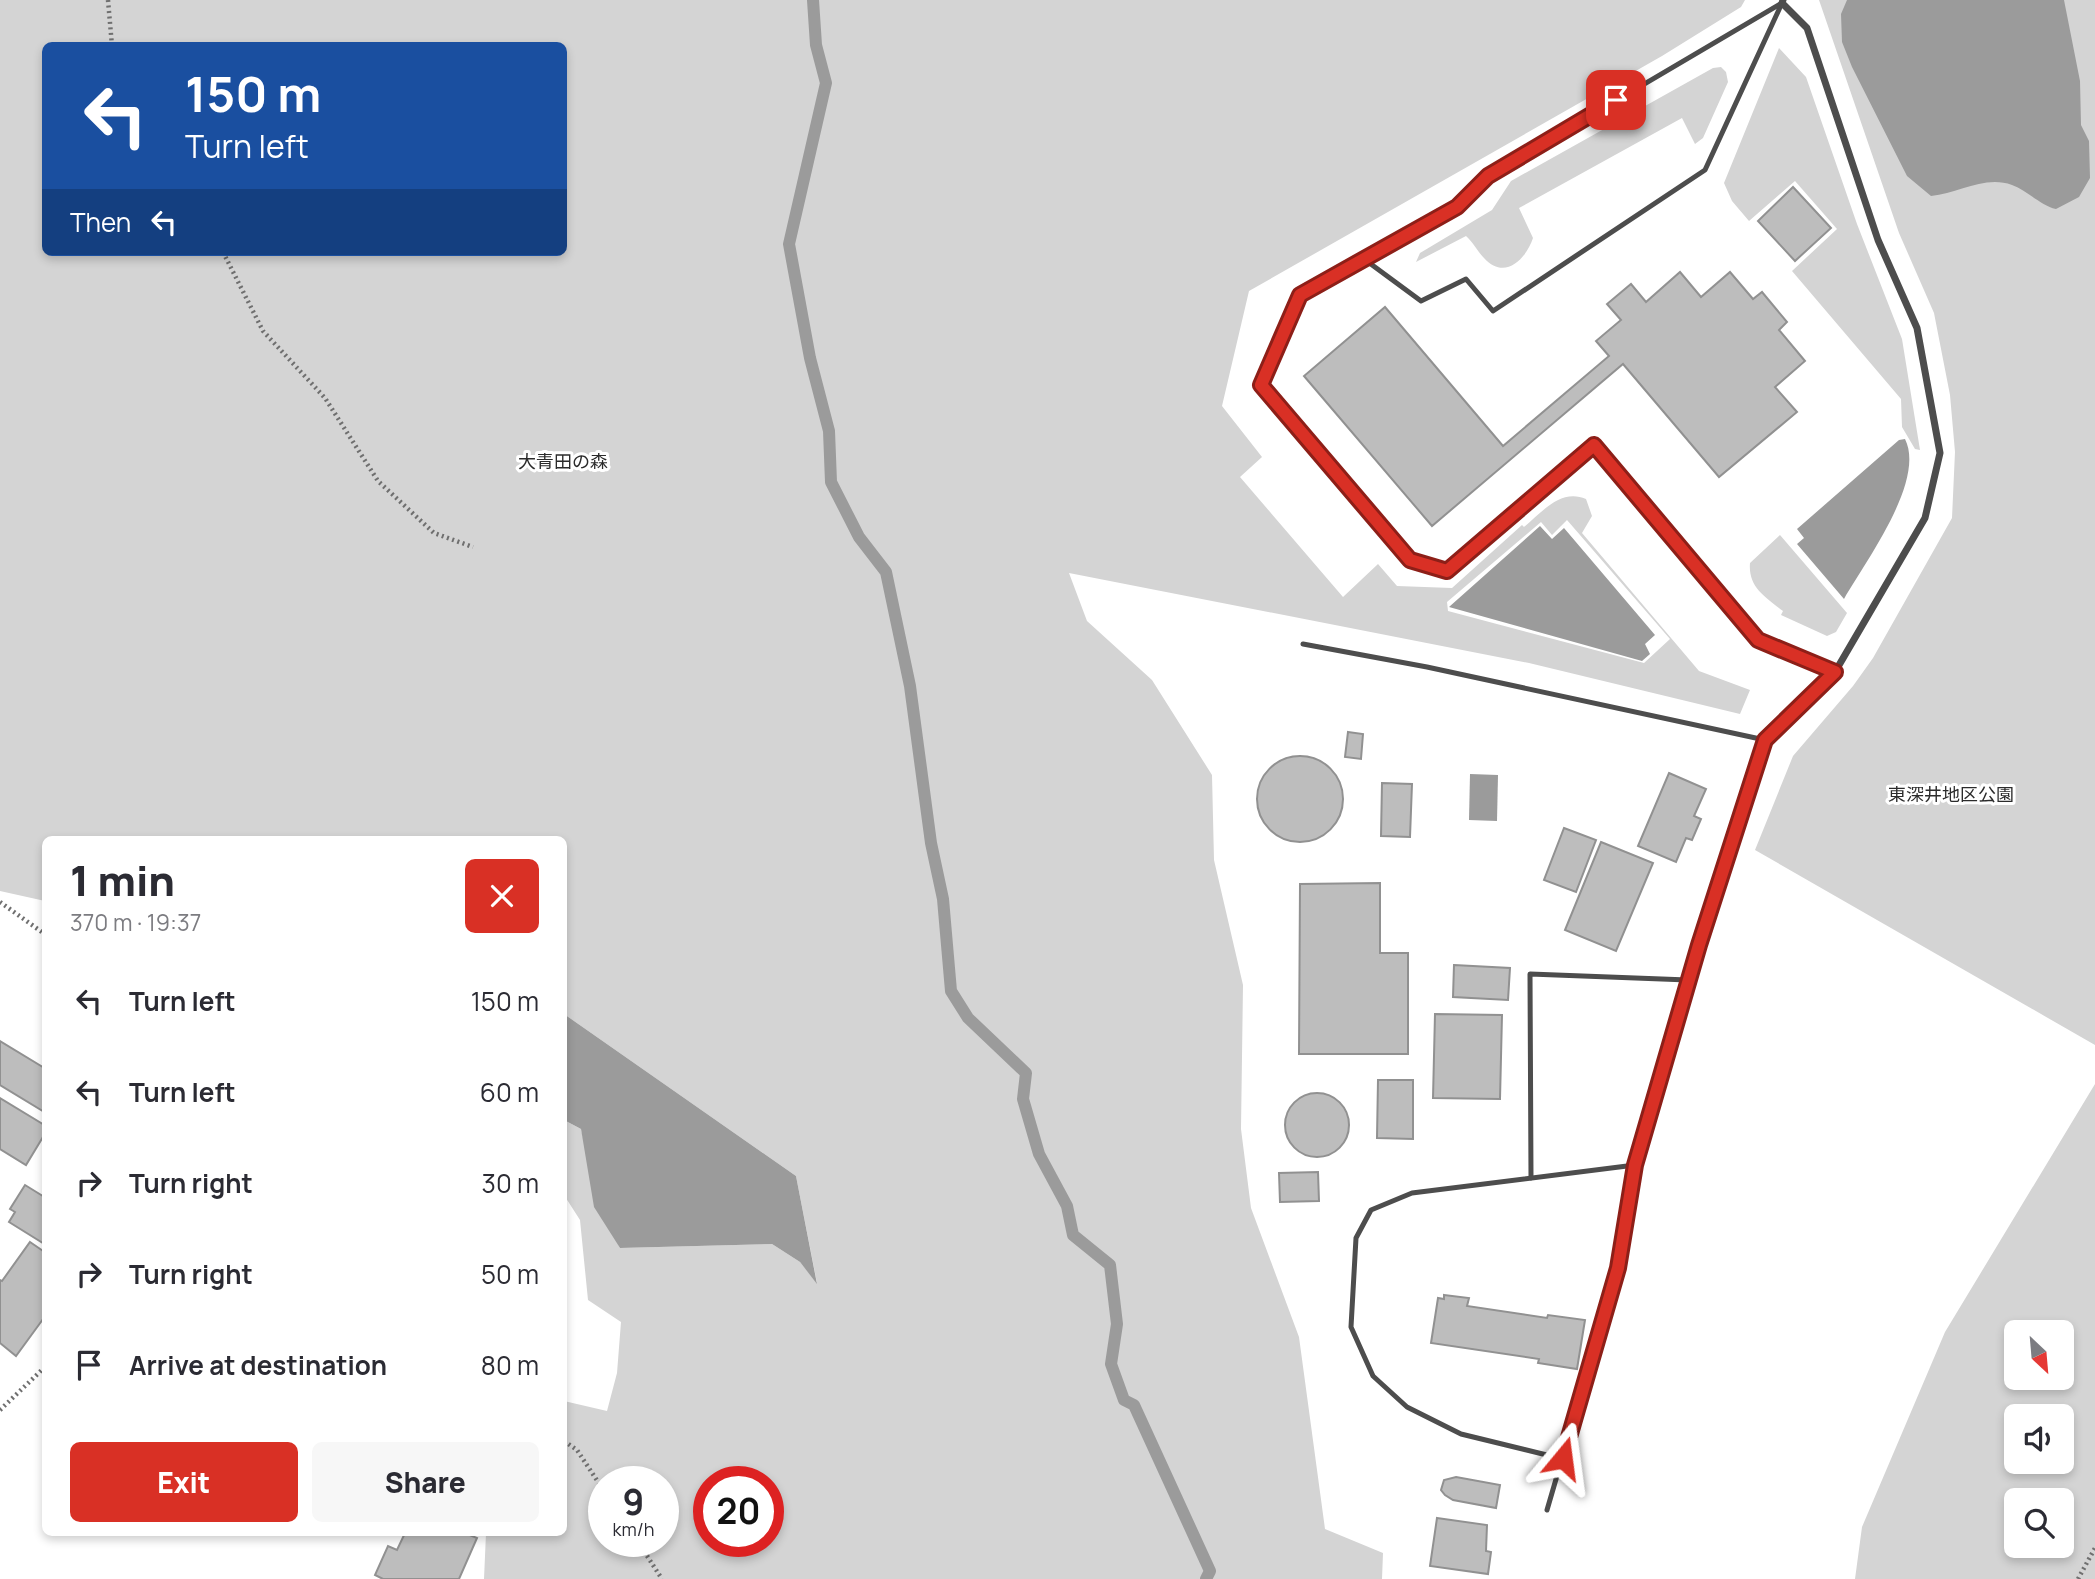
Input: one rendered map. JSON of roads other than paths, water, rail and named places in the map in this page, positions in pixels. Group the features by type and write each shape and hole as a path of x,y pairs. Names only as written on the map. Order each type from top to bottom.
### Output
{"street":[{"path":"1783,2 1807,28 1878,240 1917,328 1940,453 1925,518 1835,672"}],"lane":[{"path":"1364,259 1421,301 1466,279 1493,311 1706,170 1783,2"},
{"path":"1547,1510 1618,1268 1635,1165 1688,981 1765,740 1835,672 1758,640 1594,445 1447,571 1410,560 1261,385 1300,295 1457,207 1488,176 1783,2"},
{"path":"1303,644 1427,667 1765,740"},
{"path":"1531,1178 1530,974 1688,981"},
{"path":"1563,1458 1461,1434 1406,1407 1373,1376 1350,1327 1356,1238 1371,1210 1412,1193 1635,1165"}],"waterway":[{"path":"813,0 816,45 826,83 789,244 810,358 829,431 831,482 859,537 886,572 910,686 931,843 943,899 951,991 968,1018 1026,1073 1023,1099 1039,1154 1067,1206 1073,1235 1110,1265 1117,1324 1111,1364 1124,1400 1134,1405 1210,1571 1206,1579"}],"park label":[{"name":"大青田の森","path":"563,462"},
{"name":"東深井地区公園","path":"1951,795"}]}
